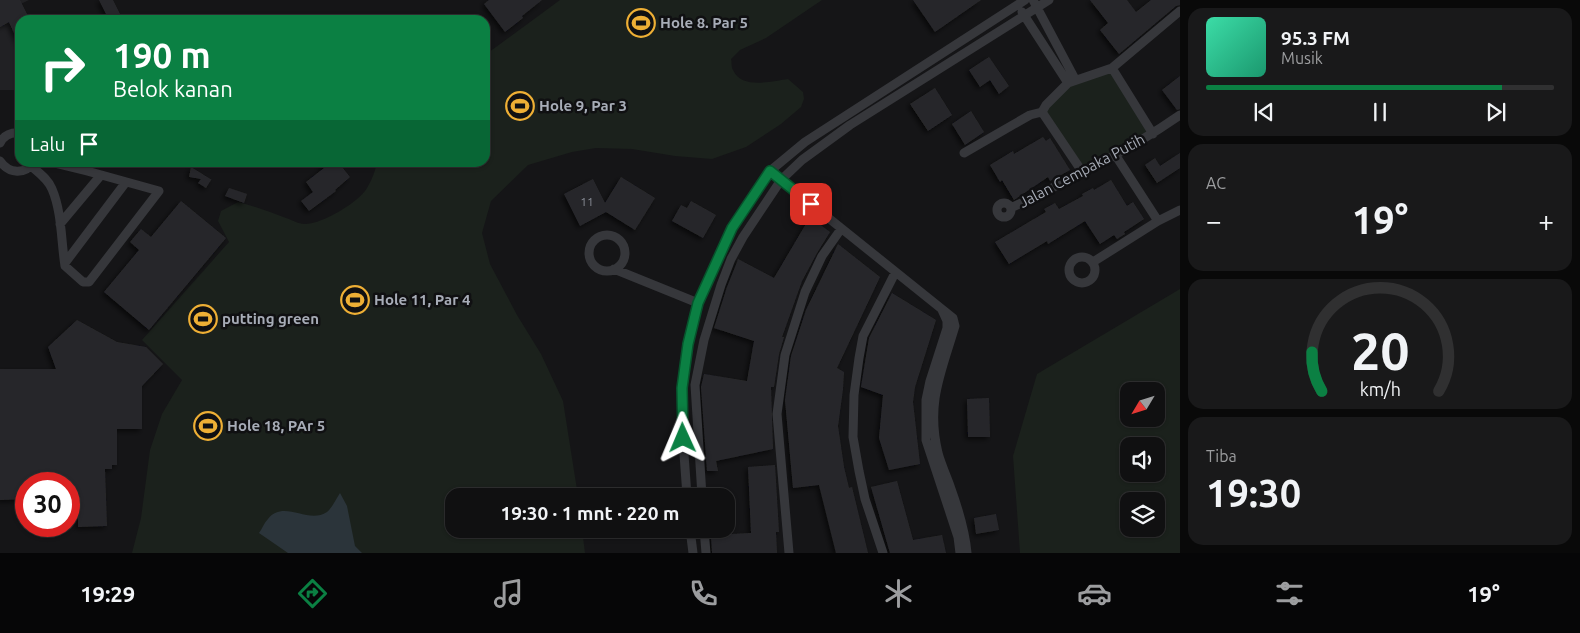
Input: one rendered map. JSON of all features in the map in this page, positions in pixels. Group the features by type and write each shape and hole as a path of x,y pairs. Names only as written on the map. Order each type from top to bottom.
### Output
{"street":[{"path":"702,488 696,385 704,340 731,259 781,180 802,160 850,125 1024,15 1035,4 1049,0"},
{"path":"687,488 682,388 688,344 698,303 732,228 770,171 805,142 1021,3 1024,15 1071,81"},
{"path":"1035,4 1071,81"},
{"path":"964,153 1030,115 1042,112 1046,105 1071,81 1112,68 1180,10"},
{"path":"1112,68 1153,134"},
{"path":"1042,112 1083,173"},
{"name":"Jalan Cempaka Putih","path":"1011,208 1116,156 1180,115"},
{"path":"0,143 7,136 15,133"},
{"path":"1116,156 1158,221"},
{"path":"0,161 8,170 14,172 26,170 29,167"},
{"path":"35,167 52,189 67,268 83,282 89,282 159,191 70,167"},
{"path":"770,171 953,318 955,326 937,383 933,420 938,454 965,535 967,553"},
{"path":"60,224 101,175"},
{"path":"65,263 126,182"},
{"path":"1092,262 1158,221 1180,210"},
{"path":"789,553 777,414 785,355 805,292 822,256 841,229"},
{"path":"614,269 624,259 623,247 620,242 610,235 598,237 593,241 589,251 591,262 600,270 614,269 698,303"},
{"path":"883,553 865,498 853,437 854,395 863,336 895,273"},
{"path":"942,309 947,320 947,328 926,400 926,440 958,537 960,553"},
{"path":"691,538 692,553"},
{"path":"705,538 706,553"}],"shaded area":[{"path":"0,0 29,0 8,10 15,23 15,90 0,90"},
{"path":"560,0 822,0 766,38 740,50 731,59 733,70 743,80 758,83 788,79 803,92 804,99 801,107 781,124 746,147 712,159 675,156 632,149 596,148 572,152 528,165 491,201 482,233 490,264 517,315 541,354 563,401 577,488 445,488 445,538 583,538 585,553 132,553 141,518 150,450 162,414 182,380 142,340 229,242 218,221 221,211 238,202 300,223 311,223 339,212 363,194 369,185 376,167 490,167 490,51"},
{"path":"1110,71 1151,134 1083,173 1042,104 1069,84"},
{"path":"1180,289 1180,553 1020,553 1013,456 1037,374"},
{"path":"340,493 347,506 355,546 362,553 288,553 259,533 265,522 274,513 289,511 312,516 320,515 327,512"}],"building":[{"path":"0,0 20,0 28,15 15,15 15,35 9,22 0,27"},
{"path":"99,0 113,0 120,15 106,15"},
{"path":"489,0 542,0 505,32 484,4"},
{"path":"913,0 981,0 935,32"},
{"path":"1090,0 1127,0 1136,12 1151,0 1180,0 1180,5 1176,6 1119,54 1100,30 1108,23"},
{"path":"989,57 1009,86 999,94 990,80 980,87 969,70"},
{"path":"1180,76 1180,109 1177,110 1162,90"},
{"path":"935,88 952,115 928,131 910,104"},
{"path":"971,111 984,132 965,145 952,124"},
{"path":"1043,137 1046,141 1050,138 1070,170 1050,181 1048,177 1014,200 990,165 1013,151 1014,154"},
{"path":"1180,153 1180,168 1157,183 1145,165 1155,158 1160,166"},
{"path":"191,167 212,180 206,188 198,183 201,179 189,177"},
{"path":"342,167 350,177 336,191 309,211 301,201 313,192 306,182 324,168"},
{"path":"621,177 655,198 635,230 606,212 580,226 564,194 593,179 605,203"},
{"path":"1111,180 1127,206 1133,202 1144,219 1117,239 1114,235 1100,244 1085,221 1048,244 1047,241 1009,264 995,242 1046,212 1044,209 1055,203 1059,209 1083,196 1082,194 1093,188 1094,190"},
{"path":"229,188 247,194 244,203 225,196"},
{"path":"181,201 226,238 149,330 104,292 139,250 130,242 141,229 151,237"},
{"path":"691,201 716,215 703,238 672,221 681,205 687,208"},
{"path":"810,217 830,232 802,281 782,337 784,337 779,354 774,387 771,387 773,449 716,461 718,471 707,471 701,387 704,374 747,381 754,341 714,328 738,259 774,278"},
{"path":"838,244 880,277 837,368 844,372 838,426 844,467 849,488 852,487 868,553 836,553 819,485 793,488 785,400 791,356 806,310"},
{"path":"892,293 936,320 915,387 913,402 920,464 889,470 879,438 883,395 861,387 869,338"},
{"path":"77,320 117,342 146,347 163,364 142,386 142,429 117,429 117,465 112,465 112,469 105,469 107,526 80,527 80,472 15,472 15,499 0,500 0,369 56,369 48,347"},
{"path":"989,398 990,437 968,437 967,399"},
{"path":"775,465 779,532 776,532 777,553 712,553 711,538 735,538 735,534 751,533 748,467"},
{"path":"897,481 913,540 942,535 946,553 890,553 871,487"},
{"path":"996,514 999,530 976,534 974,518"}],"place":[{"name":"Hole 8. Par 5","path":"641,23"},
{"name":"Hole 9, Par 3","path":"520,106"},
{"name":"Hole 11, Par 4","path":"355,300"},
{"name":"putting green","path":"203,319"},
{"name":"Hole 18, PAr 5","path":"208,426"}],"route":[{"path":"683,438 682,388 688,344 698,303 732,228 770,171 811,204"}]}
